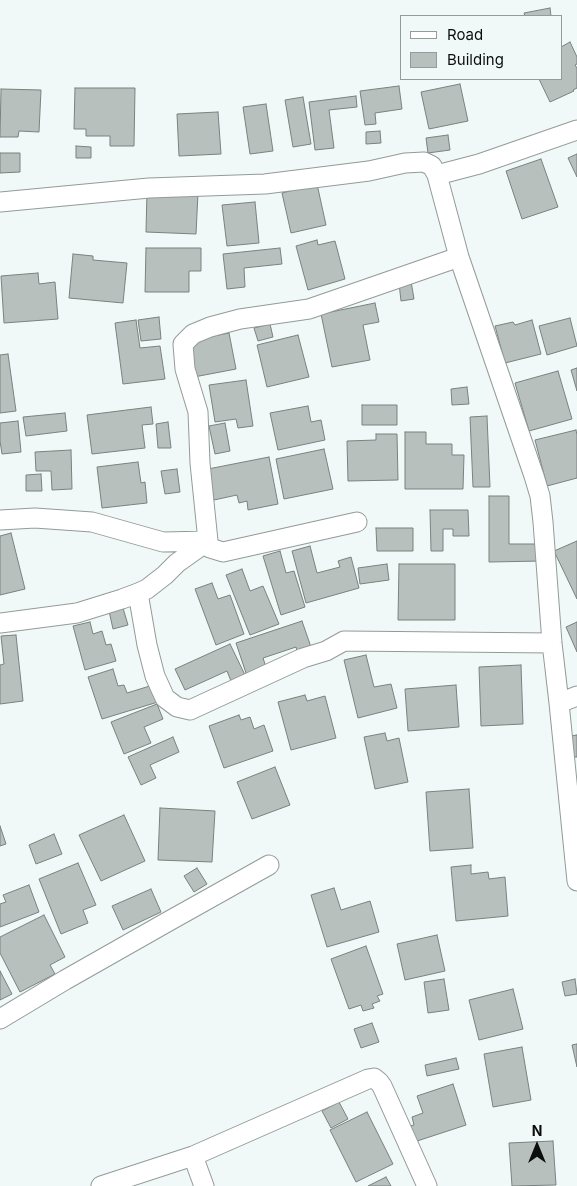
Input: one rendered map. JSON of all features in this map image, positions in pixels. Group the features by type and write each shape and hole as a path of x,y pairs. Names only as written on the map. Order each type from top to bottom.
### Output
{"street":[{"path":"437,175 479,164 577,130"},
{"path":"0,202 149,188 265,184 369,171 405,163 424,162 432,166 437,175 459,257 540,496 552,643 577,881"},
{"path":"357,522 223,552 210,548 200,463 198,412 185,369 183,344 193,334 210,327 240,319 309,309 459,257"},
{"path":"0,520 35,518 92,522 164,542 208,541"},
{"path":"0,623 77,613 122,600 147,589 208,541"},
{"path":"138,593 155,676 165,698 177,707 190,710 304,658 326,651 344,641 552,643"},
{"path":"559,702 577,696"},
{"path":"0,1019 168,920 269,864"},
{"path":"101,1186 193,1156 368,1078 374,1078 382,1086 427,1186"},
{"path":"193,1156 204,1186"}],"building":[{"path":"550,8 551,15 525,15 524,13"},
{"path":"570,42 577,57 577,64 575,65 577,68 577,88 550,102 539,80 562,80 562,46"},
{"path":"460,84 468,121 429,129 421,92"},
{"path":"399,86 402,109 375,113 376,124 365,125 360,91"},
{"path":"75,88 135,88 134,146 110,146 110,136 86,136 86,129 74,129"},
{"path":"1,89 41,90 39,132 19,131 18,137 0,137"},
{"path":"356,96 357,107 329,110 334,148 315,150 309,102"},
{"path":"303,97 311,144 293,147 285,100"},
{"path":"266,104 273,151 250,154 243,107"},
{"path":"218,112 221,154 179,156 177,114"},
{"path":"380,131 381,143 366,144 366,132"},
{"path":"448,135 450,150 428,153 426,138"},
{"path":"76,146 91,147 91,158 76,158"},
{"path":"0,153 20,153 20,172 0,173"},
{"path":"577,154 577,177 568,158"},
{"path":"541,159 558,207 522,219 506,171"},
{"path":"317,184 326,225 291,233 282,193"},
{"path":"147,191 198,193 196,234 146,232"},
{"path":"255,202 259,243 227,246 222,205"},
{"path":"317,240 318,245 335,241 345,279 308,290 296,246"},
{"path":"146,248 201,248 201,271 189,271 189,292 145,292"},
{"path":"280,248 282,264 244,268 245,287 227,289 223,254"},
{"path":"73,254 93,256 93,260 127,263 123,303 69,298"},
{"path":"38,273 39,284 55,282 58,319 4,323 1,276"},
{"path":"411,281 414,299 401,301 399,283"},
{"path":"375,303 379,322 363,325 370,360 332,367 321,314"},
{"path":"159,317 161,339 141,341 138,320"},
{"path":"570,318 577,346 547,355 539,326"},
{"path":"136,320 140,348 160,346 165,379 123,384 115,323"},
{"path":"532,320 541,354 505,363 495,326 513,322 515,325"},
{"path":"270,324 273,337 258,341 254,328"},
{"path":"229,333 236,369 194,377 188,341"},
{"path":"298,335 309,377 267,387 257,345"},
{"path":"8,354 16,411 0,413 0,355"},
{"path":"577,368 577,391 571,370"},
{"path":"558,371 572,419 529,431 515,383"},
{"path":"246,380 253,426 238,428 236,419 215,422 209,385"},
{"path":"467,387 469,404 452,405 451,389"},
{"path":"362,405 397,405 397,425 362,425"},
{"path":"308,406 311,422 321,420 325,440 278,450 270,413"},
{"path":"151,407 153,424 142,425 145,448 92,454 87,415"},
{"path":"65,413 67,431 26,436 23,417"},
{"path":"487,416 490,487 473,487 470,417"},
{"path":"18,421 21,452 2,454 0,423"},
{"path":"168,422 171,448 158,448 156,424"},
{"path":"225,423 230,451 215,454 209,426"},
{"path":"576,430 577,478 547,486 535,440"},
{"path":"405,432 426,432 426,444 452,444 452,455 464,455 463,489 405,489"},
{"path":"376,434 397,434 398,480 348,481 347,441 376,440"},
{"path":"324,449 333,489 284,499 276,459"},
{"path":"71,450 72,489 52,490 51,471 36,471 35,452"},
{"path":"269,457 278,504 248,510 247,501 239,503 237,495 214,500 208,469"},
{"path":"138,462 141,483 145,482 147,503 102,508 97,467"},
{"path":"177,469 180,492 165,494 161,471"},
{"path":"41,474 42,491 26,491 26,475"},
{"path":"489,496 509,496 509,544 542,544 542,561 489,562"},
{"path":"430,510 468,510 469,536 453,536 453,529 443,529 443,551 431,551"},
{"path":"376,528 413,528 413,551 377,551"},
{"path":"11,533 25,589 0,595 0,536"},
{"path":"577,541 577,599 554,551"},
{"path":"310,546 317,573 340,567 338,561 351,557 359,588 306,603 292,551"},
{"path":"280,551 286,573 294,571 305,607 281,615 263,556"},
{"path":"387,564 389,580 360,584 358,568"},
{"path":"399,564 455,564 455,620 398,620"},
{"path":"242,569 250,591 263,586 279,624 250,635 226,575"},
{"path":"212,583 218,599 230,595 244,634 216,645 195,589"},
{"path":"123,608 128,625 113,629 109,611"},
{"path":"302,621 312,650 298,655 296,647 263,658 267,670 247,676 236,643"},
{"path":"90,622 93,634 102,631 106,645 111,644 116,661 85,670 73,626"},
{"path":"577,622 577,652 566,627"},
{"path":"16,635 23,701 0,704 0,665 4,664 1,636"},
{"path":"230,644 245,675 231,681 227,671 185,690 175,669"},
{"path":"366,655 374,687 391,684 397,708 358,718 344,660"},
{"path":"521,665 523,724 481,726 479,667"},
{"path":"113,669 118,686 124,685 127,693 153,685 158,702 102,719 88,677"},
{"path":"456,685 459,727 408,731 405,689"},
{"path":"305,695 307,701 325,696 336,738 291,750 278,702"},
{"path":"157,704 163,719 144,727 151,743 124,754 111,722"},
{"path":"239,715 241,720 250,717 254,729 264,725 273,751 224,768 209,726"},
{"path":"385,733 387,741 399,738 408,782 375,789 364,737"},
{"path":"577,735 577,757 571,757 571,736"},
{"path":"173,737 179,752 150,765 156,778 141,785 128,757"},
{"path":"275,767 290,805 252,819 237,782"},
{"path":"469,789 473,848 430,851 426,792"},
{"path":"160,808 215,811 212,862 158,860"},
{"path":"124,815 145,861 101,881 79,835"},
{"path":"0,826 6,844 0,846"},
{"path":"54,834 62,854 36,864 29,845"},
{"path":"78,863 96,905 83,910 88,923 61,934 39,879"},
{"path":"471,865 471,874 488,872 489,879 505,877 508,916 456,921 451,867"},
{"path":"197,868 207,884 194,892 184,876"},
{"path":"29,885 39,912 0,927 0,904 6,902 3,895"},
{"path":"334,888 341,910 370,901 379,932 327,947 311,895"},
{"path":"151,889 161,912 123,930 112,906"},
{"path":"44,915 65,957 50,965 55,974 20,992 0,953 0,937"},
{"path":"437,935 445,971 405,980 397,944"},
{"path":"366,946 383,994 377,996 380,1001 372,1004 374,1008 363,1011 361,1005 349,1009 331,959"},
{"path":"0,971 12,994 0,1000"},
{"path":"444,979 449,1010 428,1013 424,982"},
{"path":"575,979 577,994 565,996 562,982"},
{"path":"513,989 523,1029 479,1040 469,1000"},
{"path":"372,1023 379,1042 361,1048 354,1029"},
{"path":"577,1044 577,1067 572,1045"},
{"path":"522,1047 531,1100 493,1107 484,1054"},
{"path":"456,1058 459,1069 427,1076 425,1065"},
{"path":"453,1084 466,1125 411,1143 406,1127 414,1125 412,1117 423,1113 417,1096"},
{"path":"339,1102 348,1119 331,1128 322,1111"},
{"path":"367,1112 393,1164 356,1182 330,1130"},
{"path":"553,1141 556,1185 512,1186 509,1143"},
{"path":"386,1177 391,1186 368,1186"}]}
